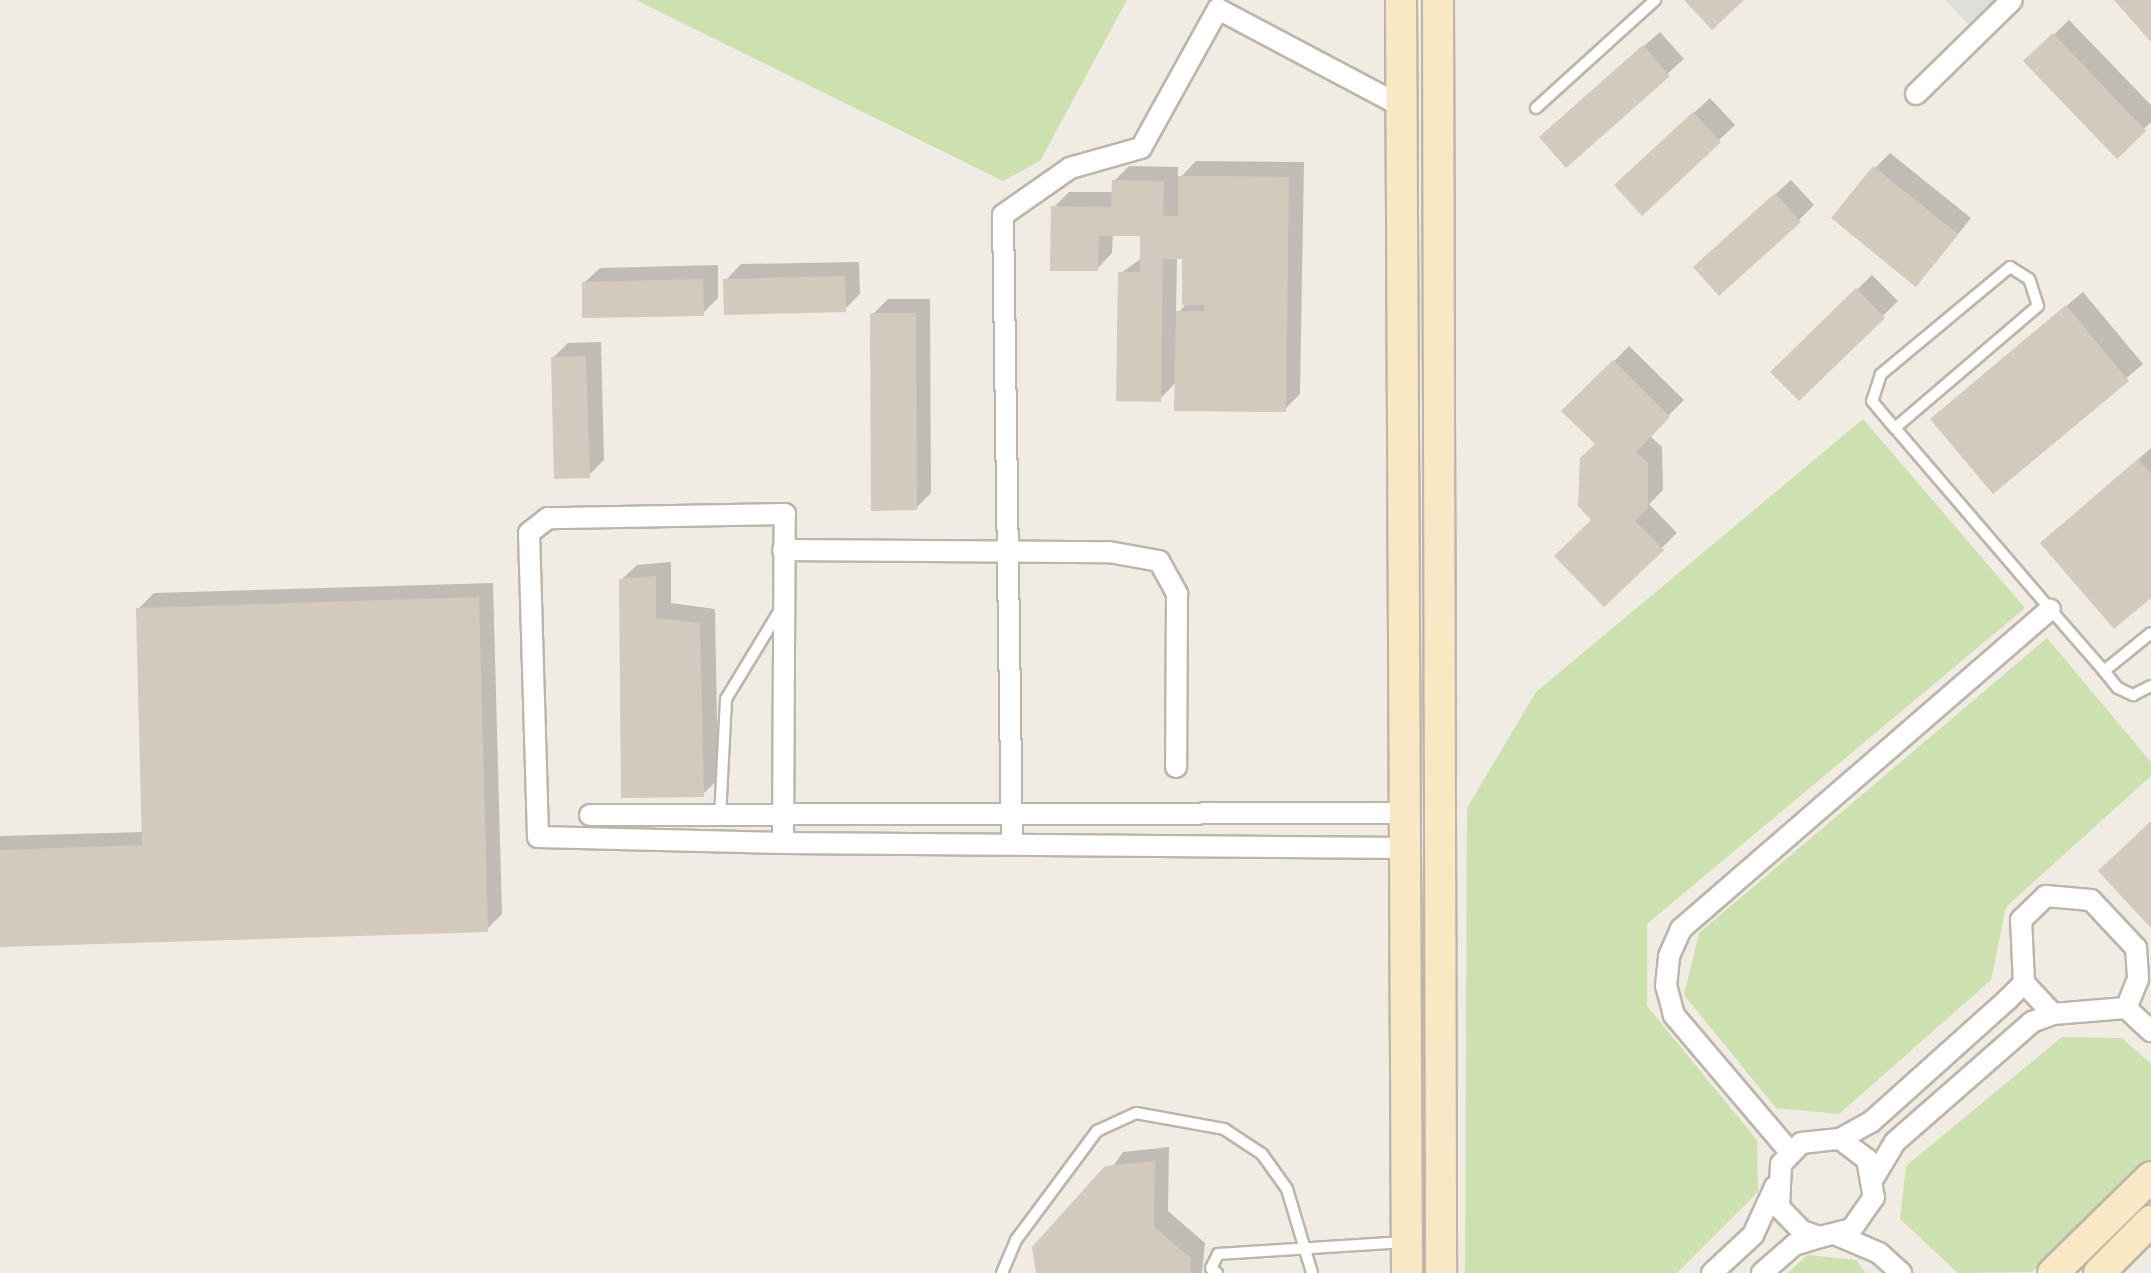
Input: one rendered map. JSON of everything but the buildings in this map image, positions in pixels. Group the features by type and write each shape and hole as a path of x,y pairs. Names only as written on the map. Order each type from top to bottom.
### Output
{"main road":[{"path":"1402,0 1406,1258"},
{"path":"1438,0 1441,1273"},
{"path":"2053,1273 2151,1177"},
{"path":"2099,1273 2151,1221"}],"street":[{"path":"1916,94 2012,0"},
{"path":"1012,844 1003,216 1070,168 1141,148 1218,9 1401,106"},
{"path":"784,843 784,514 548,518 529,533 538,837 784,843 1404,848"},
{"path":"783,550 1140,554 1170,574 1177,594 1176,768"},
{"path":"1790,1152 1674,1015 1668,971 1681,929 2050,609"},
{"path":"590,814 720,819 782,812 1404,813"},
{"path":"2052,1014 2024,983 2021,920 2046,896 2092,900 2136,948 2138,979 2126,1008"},
{"path":"1712,1273 1764,1218 1790,1152 1820,1138 1840,1139 1871,1122 2024,983"},
{"path":"1898,1271 1869,1211 1874,1177 1896,1142 2032,1022 2052,1014 2126,1008 2151,1031"},
{"path":"1840,1139 1867,1159 1874,1177"},
{"path":"1776,1180 1789,1221 1829,1236 1898,1271"},
{"path":"1762,1273 1794,1245 1829,1236 1869,1211"}],"lane":[{"path":"1536,108 1656,0"},
{"path":"1895,428 2038,306 2029,279 2010,268 1881,374 1872,401 1895,428 2104,672 2133,695 2151,686"},
{"path":"720,819 726,699 782,607"},
{"path":"2104,672 2151,633"},
{"path":"1002,1273 1016,1240 1097,1131 1136,1112 1224,1129 1262,1154 1286,1189 1308,1249 1312,1273"},
{"path":"1217,1273 1212,1268 1218,1254 1308,1249 1406,1258"}],"green space":[{"path":"636,0 1127,0 1040,161 1003,181"},
{"path":"1863,419 2025,608 1647,924 1647,1006 1757,1140 1758,1192 1677,1273 1465,1273 1467,808 1536,692"},
{"path":"2047,638 2151,762 2151,776 2006,907 1991,980 1839,1114 1776,1108 1684,995 1699,933"},
{"path":"2062,1037 2122,1038 2151,1064 2151,1163 2032,1272 1958,1273 1900,1219 1906,1166"},
{"path":"1807,1255 1856,1260 1866,1273 1788,1273"}],"shaded area":[{"path":"1945,0 2020,0 1980,37"}]}
